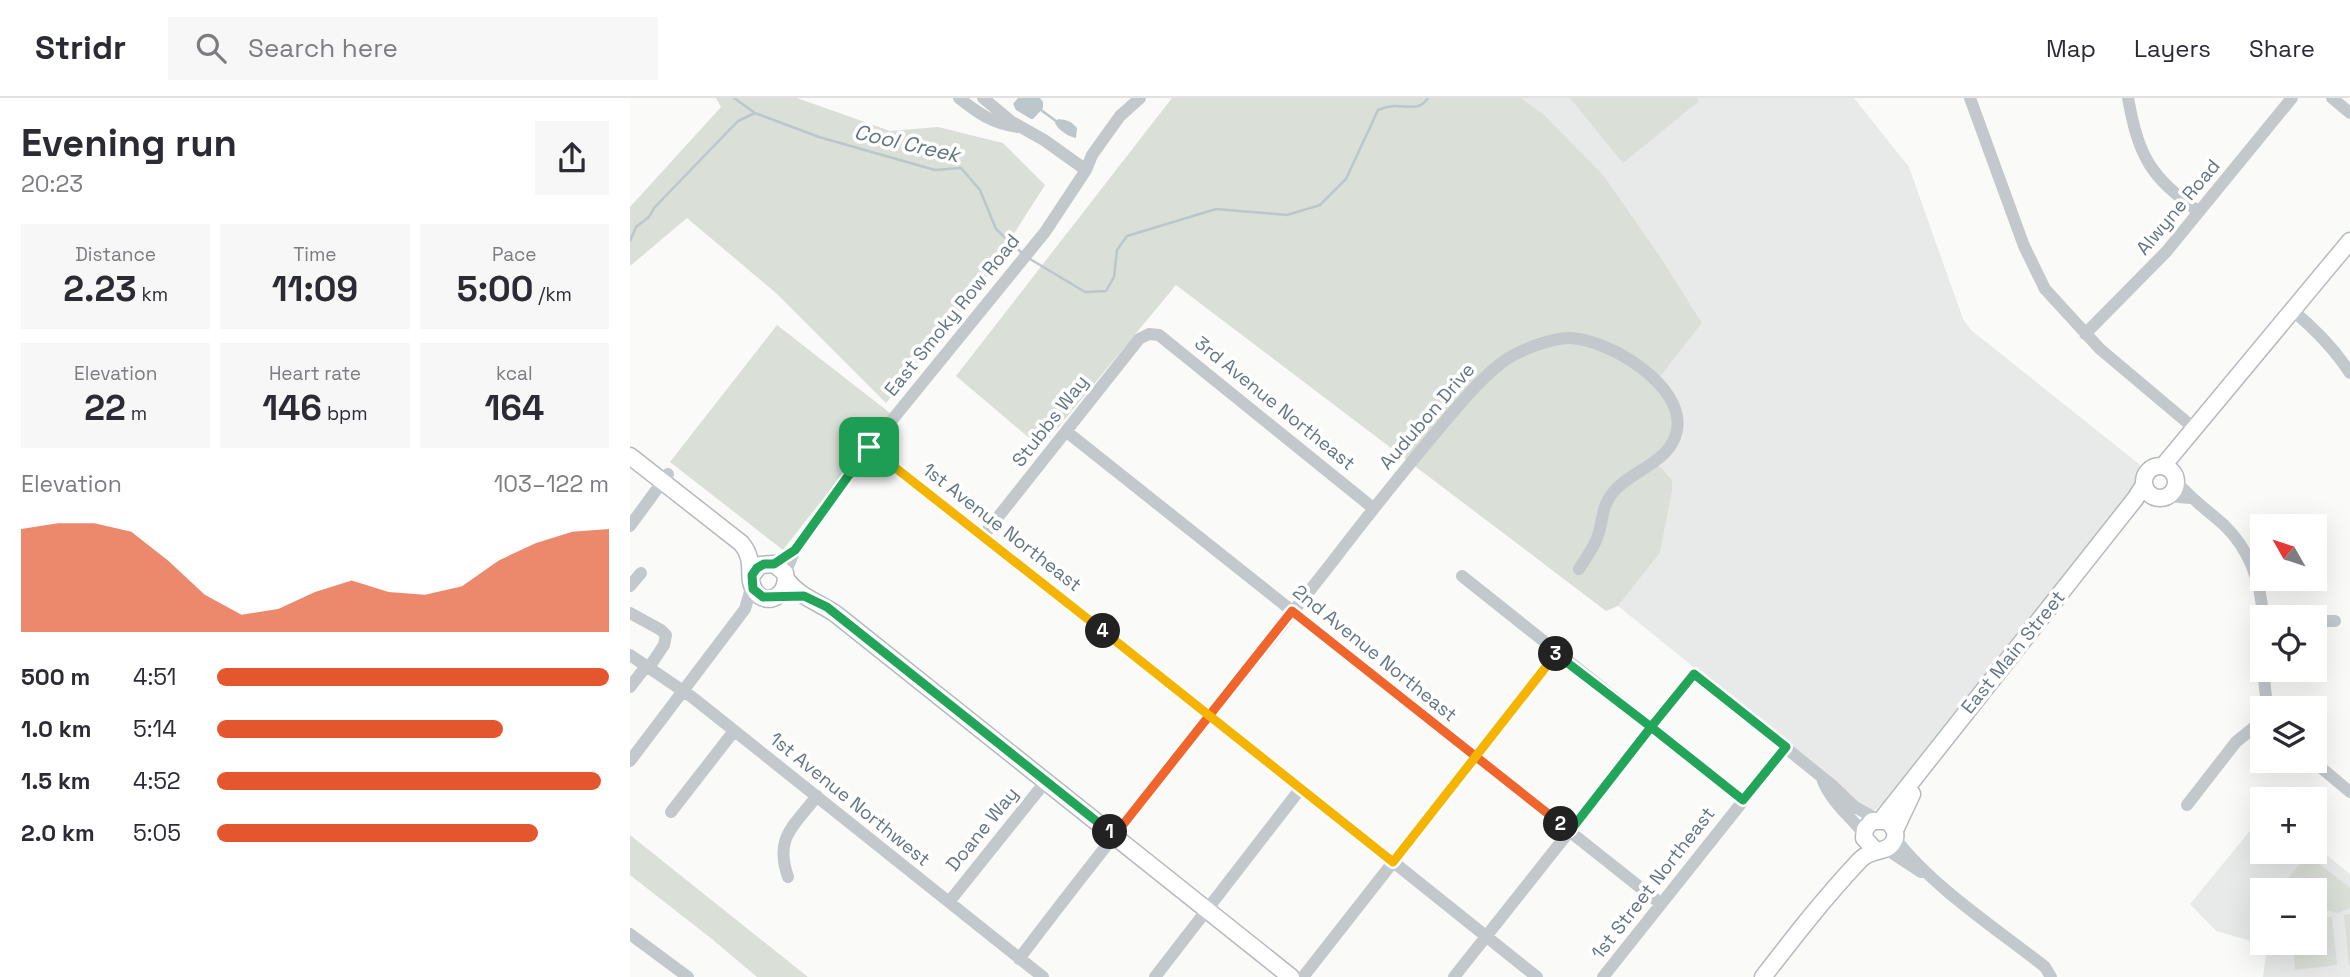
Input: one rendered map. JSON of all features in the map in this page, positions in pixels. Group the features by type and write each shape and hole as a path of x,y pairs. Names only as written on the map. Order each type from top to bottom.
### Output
{"main road":[{"name":"East Main Street","path":"1765,977 1839,882 1880,835 1920,780 2139,504 2163,483 2191,435 2350,241"},
{"path":"630,443 745,547 751,560 756,593 773,597 804,596"},
{"path":"630,456 666,478 740,532 761,558 779,570 804,596 837,615 1291,977"},
{"path":"752,580 757,568 779,570"},
{"path":"773,597 785,589 779,570"}],"street":[{"path":"959,98 979,115 995,123 1021,127"},
{"path":"983,98 1086,170"},
{"path":"1970,98 2036,272 2059,306 2085,334 2191,435"},
{"path":"2128,98 2136,138 2146,162 2164,184 2199,212"},
{"name":"Alwyne Road","path":"2085,334 2146,274 2292,98"},
{"path":"2332,98 2350,113"},
{"name":"East Smoky Row Road","path":"779,570 869,447 1045,232 1086,170 1092,155 1118,120 1135,103"},
{"path":"2292,310 2317,331 2337,353 2350,373"},
{"name":"Stubbs Way","path":"983,536 1139,340 1149,334"},
{"name":"3rd Avenue Northeast","path":"1149,334 1159,335 1373,508"},
{"name":"Audubon Drive","path":"1019,959 1209,714 1373,508 1474,387 1503,361 1537,345 1569,338 1602,344 1630,359 1656,380 1673,402 1677,429 1666,453 1618,487 1604,505 1597,538 1579,569"},
{"name":"2nd Avenue Northeast","path":"1067,432 1661,904"},
{"name":"1st Avenue Northeast","path":"869,447 1209,714 1537,977"},
{"path":"630,526 666,478"},
{"path":"2163,483 2190,498 2233,534 2251,561 2259,582 2262,605"},
{"path":"630,586 641,573"},
{"path":"1462,576 1743,800"},
{"path":"630,761 745,609 752,580"},
{"path":"745,609 773,597"},
{"path":"630,613 666,635 664,645 630,687"},
{"path":"2327,621 2334,621"},
{"path":"1303,977 1557,653"},
{"name":"1st Avenue Northwest","path":"630,655 684,691 1043,977"},
{"path":"1454,977 1694,674 1833,786 1914,869 1933,879 2045,967 2051,977"},
{"path":"671,811 734,730"},
{"path":"2187,805 2236,742 2250,731"},
{"name":"1st Street Northeast","path":"1603,977 1786,747"},
{"path":"2327,773 2350,792"},
{"path":"1821,778 1831,796 1880,835"},
{"name":"Doane Way","path":"948,902 1046,781"},
{"path":"1154,977 1301,788"},
{"path":"788,877 783,863 783,843 817,796"},
{"path":"630,934 643,941 688,977"}],"shaded area":[{"path":"716,98 797,98 890,131 938,127 1003,143 1045,185 981,285 886,403 776,293 687,218 630,266 630,207 721,107"},
{"path":"1018,98 1040,98 1043,108 1031,119 1016,110 1013,104"},
{"path":"1172,98 1521,98 1544,115 1604,176 1702,323 1659,378 1681,428 1658,465 1672,480 1672,492 1660,553 1618,606 1606,611 1176,285 1041,448 956,376"},
{"path":"1521,98 1854,98 1909,167 1963,319 1971,330 2149,472 1875,810 1867,811 1836,782 1618,606 1660,553 1672,492 1658,465 1659,378 1702,323 1604,176"},
{"path":"1570,98 1697,98 1699,101 1623,163"},
{"path":"1058,119 1069,121 1077,128 1076,138 1059,128 1055,123"},
{"path":"777,325 890,413 783,550 670,462"},
{"path":"2250,831 2250,864 2327,864 2327,856 2350,874 2350,977 2263,977 2266,955 2327,955 2327,878 2250,878 2250,942 2216,931 2190,904"},
{"path":"630,835 808,977 757,977 630,875"},
{"path":"2300,864 2319,864 2350,888 2350,908 2337,913 2327,910 2327,878 2288,878"},
{"path":"2350,914 2350,965 2349,965 2344,915"},
{"path":"2327,917 2332,917 2337,965 2295,970 2294,955 2327,955"}],"waterway":[{"name":"Cool Creek","path":"734,98 755,113 819,137 935,170 961,168 980,190 996,229 1022,253"},
{"name":"Cool Creek","path":"1030,259 1085,292 1106,291 1114,277 1117,250 1127,236 1216,209 1287,215 1320,205 1346,179 1378,110 1393,106 1417,106 1428,98"},
{"path":"1041,110 1056,121"},
{"path":"630,241 636,227 649,217 654,208 738,121 755,113"}],"route":[{"path":"869,447 795,550 774,564 768,563 757,568 751,580 753,589 763,597 804,596 827,607 1114,836 1121,826 1204,721 1209,714 1212,710 1292,611 1476,758 1570,831 1651,727 1743,800 1786,747 1694,674 1651,727 1557,653 1476,758 1393,862 1209,714 869,447"}]}
